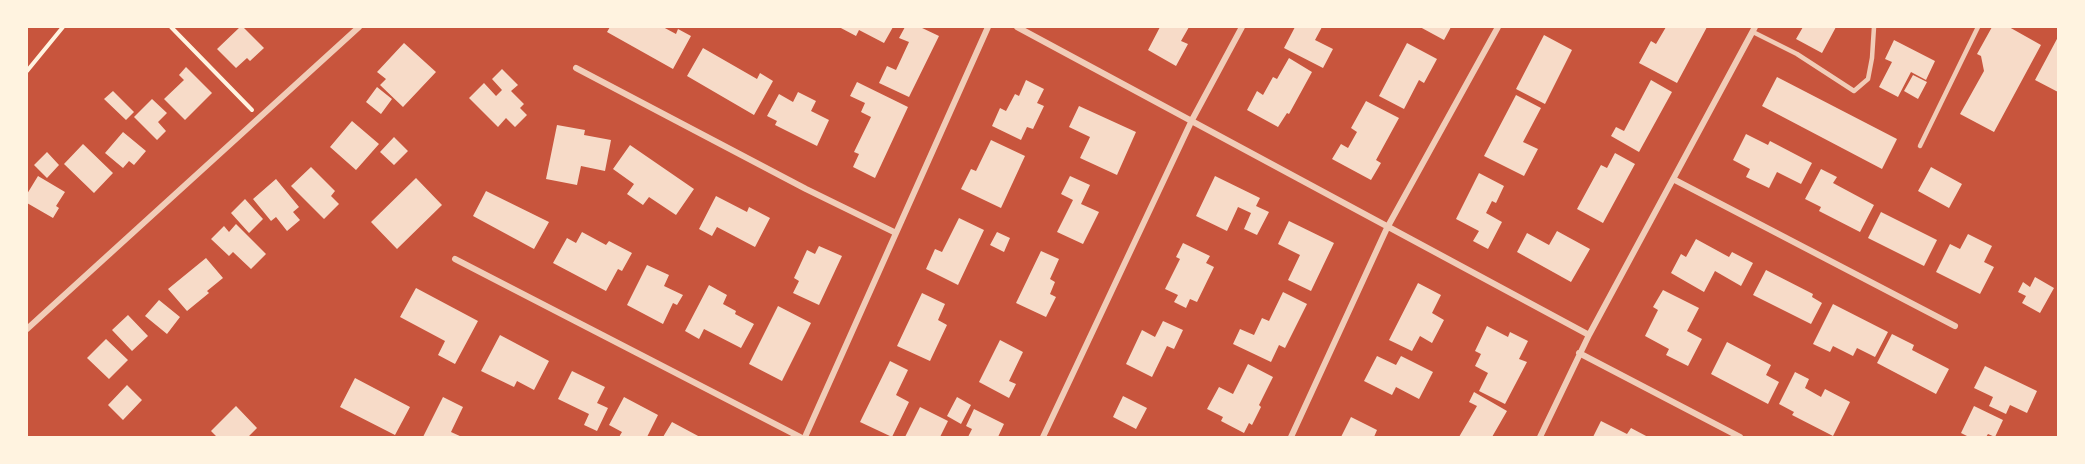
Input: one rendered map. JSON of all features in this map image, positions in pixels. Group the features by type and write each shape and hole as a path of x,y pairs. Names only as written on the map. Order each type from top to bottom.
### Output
{"street":[{"path":"27,329 359,27"},
{"path":"805,437 988,27"},
{"path":"1017,27 1589,335"},
{"path":"1043,437 1192,120 1242,27"},
{"path":"1291,437 1387,228 1498,27"},
{"path":"1540,437 1579,353 1754,30"},
{"path":"576,68 806,189 896,233"},
{"path":"1673,179 1955,326"},
{"path":"455,259 800,437"},
{"path":"1579,353 1740,437"}],"lane":[{"path":"1754,30 1797,54 1854,91 1868,79 1874,27"},
{"path":"1920,146 1978,27"}],"path":[{"path":"27,71 63,27"},
{"path":"171,27 259,117"}],"building":[{"path":"240,27 243,27 264,48 250,61 247,58 236,68 217,49"},
{"path":"610,27 663,27 676,34 678,29 691,36 673,69 607,32"},
{"path":"839,27 893,27 884,43 859,30 856,36"},
{"path":"905,27 920,27 939,36 909,97 879,83 887,66 896,70 909,42 899,38"},
{"path":"1160,27 1189,27 1181,41 1188,44 1176,66 1148,50"},
{"path":"1295,27 1322,27 1315,40 1333,49 1323,68 1284,48"},
{"path":"1420,27 1451,27 1444,40"},
{"path":"1666,27 1707,27 1677,83 1639,63 1651,41 1656,44"},
{"path":"1803,27 1836,27 1822,53 1796,39"},
{"path":"1992,27 2009,27 2041,45 1994,132 1960,114 1984,71 1981,56 1977,54"},
{"path":"1544,35 1572,50 1545,104 1516,89"},
{"path":"2058,37 2058,92 2035,80"},
{"path":"1894,40 1935,61 1926,80 1911,72 1898,97 1879,87 1892,62 1885,59"},
{"path":"404,43 436,72 403,107 380,85 386,79 377,72"},
{"path":"1407,43 1437,59 1424,83 1419,80 1404,109 1379,96"},
{"path":"703,48 757,79 760,73 773,81 754,115 687,76"},
{"path":"1289,58 1312,72 1289,114 1287,113 1278,127 1247,110 1257,91 1263,95 1273,77 1277,79"},
{"path":"186,67 212,93 185,120 164,99 184,80 179,75"},
{"path":"502,69 518,85 511,91 524,104 520,108 527,115 515,127 506,118 498,127 469,98 484,83 496,96 502,90 492,79"},
{"path":"1913,75 1927,82 1918,99 1904,91"},
{"path":"1777,77 1897,139 1882,169 1762,106"},
{"path":"1026,80 1044,89 1037,103 1044,106 1033,129 1027,127 1021,140 992,126 1000,108 1006,111 1015,94 1019,96"},
{"path":"1651,80 1672,92 1639,152 1611,136 1616,127 1624,131"},
{"path":"857,82 908,107 875,178 853,167 859,154 854,152 871,117 861,112 865,103 850,96"},
{"path":"377,87 392,99 381,114 366,102"},
{"path":"113,91 134,112 126,120 104,99"},
{"path":"798,92 816,101 811,111 829,120 817,146 775,125 777,121 767,116 779,94 793,102"},
{"path":"1516,95 1541,108 1523,142 1538,149 1524,176 1484,156"},
{"path":"152,99 167,113 158,122 166,131 157,140 134,117"},
{"path":"1366,101 1399,118 1376,160 1381,163 1371,180 1332,159 1341,144 1348,148 1357,132 1351,128"},
{"path":"1079,106 1136,132 1117,175 1080,158 1090,137 1069,127"},
{"path":"352,121 379,144 356,170 330,147"},
{"path":"557,125 585,130 584,135 611,140 605,171 581,166 577,185 546,179"},
{"path":"123,132 146,151 134,165 129,161 123,168 105,153"},
{"path":"1746,134 1768,145 1770,141 1812,163 1801,184 1777,172 1769,188 1746,177 1750,169 1733,160"},
{"path":"394,137 408,151 394,165 380,152"},
{"path":"991,140 1025,156 1001,208 961,189 971,169 976,171"},
{"path":"83,144 113,173 94,193 64,164"},
{"path":"630,145 694,189 676,215 649,197 643,205 627,194 634,184 613,169"},
{"path":"47,152 59,165 47,178 34,165"},
{"path":"1615,153 1635,164 1603,223 1577,209 1601,165 1607,168"},
{"path":"311,167 335,191 331,196 339,204 324,219 291,186"},
{"path":"1931,167 1962,184 1949,208 1918,191"},
{"path":"1821,169 1837,177 1833,183 1874,205 1860,232 1819,211 1821,207 1805,199"},
{"path":"1479,173 1504,186 1496,203 1492,201 1486,213 1502,222 1488,249 1473,241 1479,231 1456,219"},
{"path":"38,176 65,192 56,206 59,208 53,218 27,203 27,194"},
{"path":"1070,176 1090,185 1081,204 1099,212 1083,244 1057,232 1073,200 1061,194"},
{"path":"1215,176 1260,198 1256,206 1269,212 1257,235 1244,229 1251,213 1238,207 1227,231 1196,216"},
{"path":"416,178 442,205 397,249 371,222"},
{"path":"276,179 299,207 293,212 300,220 287,231 276,217 271,221 253,199"},
{"path":"486,191 549,222 534,249 473,216"},
{"path":"716,196 747,212 749,207 770,218 755,247 717,227 712,236 699,229"},
{"path":"245,199 263,219 249,233 231,213"},
{"path":"1881,212 1937,240 1924,266 1868,238"},
{"path":"959,218 984,230 958,285 926,269 935,249 942,252"},
{"path":"1289,221 1334,243 1311,291 1288,280 1300,255 1278,244"},
{"path":"236,224 266,254 251,269 233,252 229,256 211,239 224,226 229,232"},
{"path":"1557,231 1590,249 1571,282 1517,252 1527,233 1549,245"},
{"path":"582,232 606,245 609,241 632,253 622,271 618,269 606,291 553,263 567,238 576,243"},
{"path":"997,232 1010,238 1004,252 990,245"},
{"path":"1968,234 1992,246 1984,262 1994,267 1980,294 1936,272 1950,244 1960,249"},
{"path":"1696,239 1729,257 1732,252 1753,263 1741,286 1715,271 1704,292 1671,273 1681,254 1686,257"},
{"path":"1183,243 1210,256 1206,263 1214,267 1197,302 1190,299 1186,308 1174,302 1178,295 1165,289 1180,259 1176,257"},
{"path":"819,246 842,256 819,305 793,293 799,281 794,278 807,250 815,254"},
{"path":"1041,251 1059,259 1050,279 1055,282 1050,294 1056,297 1046,317 1016,303"},
{"path":"206,258 223,278 187,311 168,289"},
{"path":"647,265 669,275 664,286 683,295 677,305 673,303 663,324 627,305"},
{"path":"1766,270 1813,294 1812,297 1822,303 1811,324 1753,295"},
{"path":"2035,277 2054,288 2040,313 2022,303 2026,296 2018,292 2023,282 2030,287"},
{"path":"1418,283 1441,295 1432,313 1444,320 1432,343 1420,336 1412,351 1389,340"},
{"path":"709,285 727,295 723,304 736,311 735,314 754,324 741,348 704,329 699,339 685,331"},
{"path":"416,288 478,321 455,364 438,355 445,341 400,317"},
{"path":"1663,290 1699,308 1687,331 1702,339 1688,366 1666,355 1669,349 1645,336 1658,310 1653,307"},
{"path":"1283,292 1307,304 1285,348 1279,345 1271,362 1233,344 1240,329 1254,335 1262,318 1269,321"},
{"path":"922,293 945,304 938,320 947,325 930,361 897,346"},
{"path":"159,300 180,317 167,334 145,316"},
{"path":"1833,304 1888,332 1875,357 1857,348 1853,356 1833,346 1830,352 1813,344"},
{"path":"778,306 811,323 782,381 749,364"},
{"path":"128,315 148,336 132,351 112,330"},
{"path":"1163,321 1183,330 1174,349 1167,346 1152,377 1126,364 1142,330 1155,337"},
{"path":"1487,326 1508,337 1510,332 1528,341 1519,359 1527,362 1505,404 1479,391 1488,373 1475,366 1481,354 1475,351"},
{"path":"1892,334 1914,345 1912,350 1949,369 1936,394 1877,363"},
{"path":"500,335 549,361 534,390 517,381 514,387 481,371"},
{"path":"106,339 128,360 109,379 87,358"},
{"path":"1000,340 1023,352 1009,381 1016,384 1009,398 979,382"},
{"path":"1727,342 1771,365 1766,375 1779,382 1768,404 1711,374"},
{"path":"1377,356 1396,365 1401,356 1433,372 1419,399 1396,387 1392,395 1364,381"},
{"path":"890,361 908,370 896,395 909,402 892,437 860,422"},
{"path":"1248,364 1273,377 1252,425 1249,423 1244,433 1221,421 1223,417 1207,409 1219,387 1233,394"},
{"path":"1985,366 2037,391 2027,413 2010,405 2006,414 1989,406 1993,397 1974,388"},
{"path":"572,371 605,387 597,403 608,408 597,431 584,425 589,414 558,399"},
{"path":"1795,372 1809,379 1805,388 1821,397 1825,389 1850,402 1833,436 1792,415 1794,412 1779,404"},
{"path":"355,378 410,407 395,435 340,407"},
{"path":"127,385 142,400 123,420 108,405"},
{"path":"1474,392 1507,411 1492,437 1459,437 1477,406 1469,402"},
{"path":"1123,396 1147,408 1136,429 1113,417"},
{"path":"443,397 463,407 451,432 462,437 423,437"},
{"path":"624,397 658,415 647,437 619,437 622,432 609,425"},
{"path":"957,397 971,405 961,424 947,416"},
{"path":"236,406 257,428 248,437 217,437 211,431"},
{"path":"1974,406 2003,420 1995,437 1988,434 1986,437 1969,437 1961,433"},
{"path":"920,407 948,421 940,437 905,437"},
{"path":"974,409 1004,424 998,437 968,437 972,429 966,426"},
{"path":"1351,417 1377,430 1374,437 1341,437"},
{"path":"1601,421 1627,434 1631,428 1648,437 1593,437"},
{"path":"672,422 700,437 663,437"}]}
